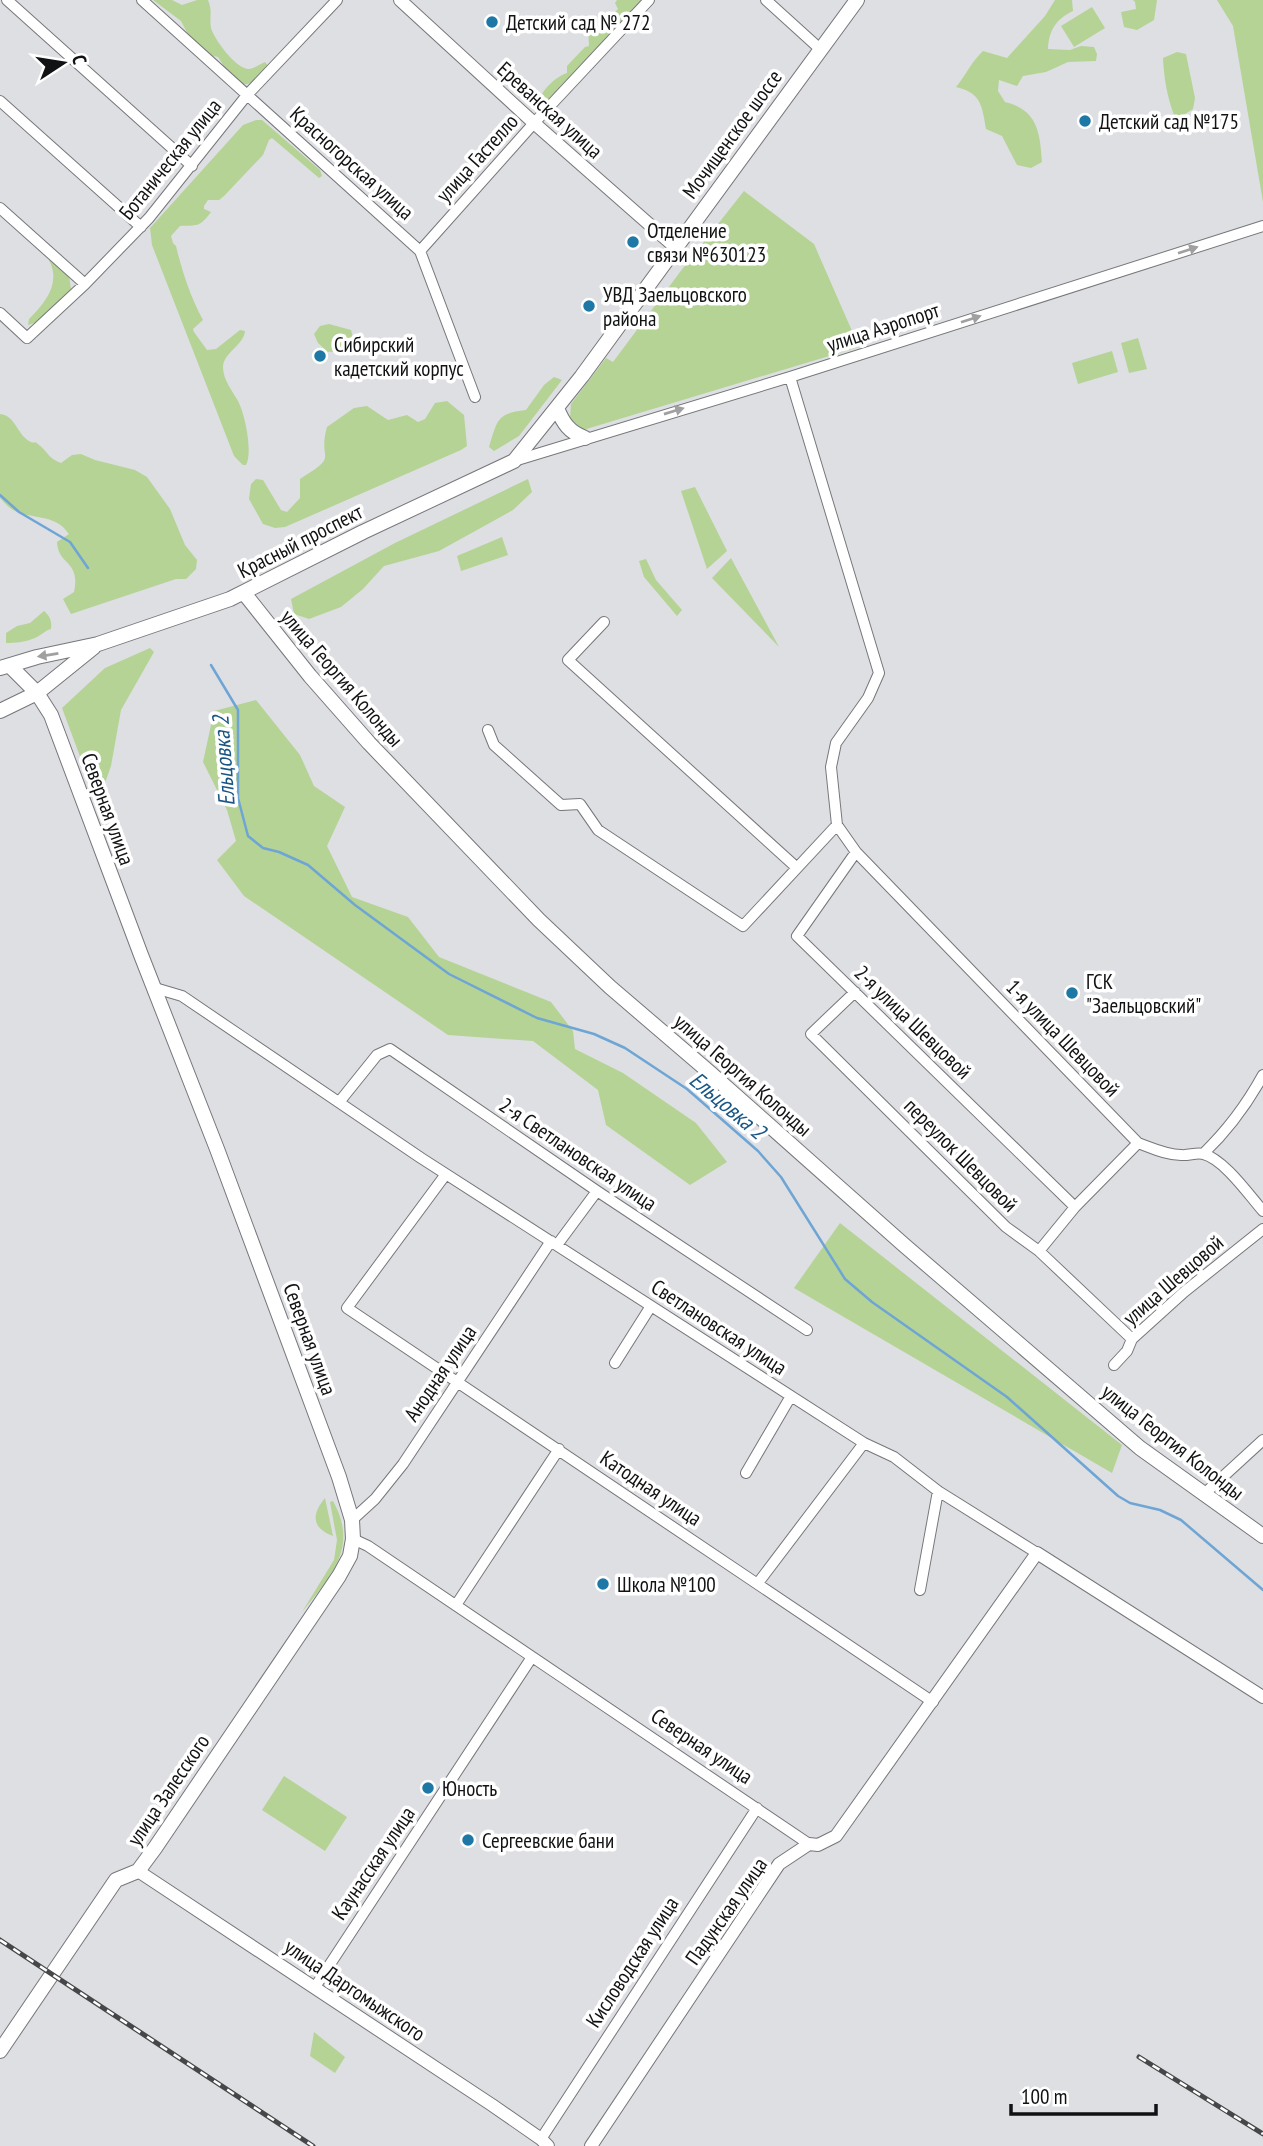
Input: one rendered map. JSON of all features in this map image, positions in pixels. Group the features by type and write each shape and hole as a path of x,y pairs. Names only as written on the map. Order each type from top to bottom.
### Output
{"main road":[{"name":"Мочищенское шоссе","path":"514,461 557,408 857,0"},
{"path":"557,408 568,429 585,438"},
{"name":"Красный проспект","path":"3,664 97,644 244,593 363,532 514,461"},
{"name":"улица Георгия Колонды","path":"244,593 310,676 378,752 539,920 610,987 1140,1448 1263,1536"},
{"name":"Красный проспект","path":"0,711 37,694 97,644"},
{"name":"Северная улица","path":"3,664 37,694 47,707 250,1235 352,1520 353,1539"},
{"name":"улица Залесского","path":"0,2051 116,1880 138,1871 339,1576 350,1556 353,1539"}],"street":[{"path":"7,0 192,166"},
{"name":"Красногорская улица","path":"142,0 420,251 475,397"},
{"name":"Ботаническая улица","path":"0,313 27,338 141,227 247,95 337,0"},
{"name":"Ереванская улица","path":"400,0 675,247"},
{"name":"улица Гастелло","path":"420,251 649,0"},
{"path":"766,0 820,49"},
{"path":"0,101 141,227"},
{"path":"0,208 85,284"},
{"name":"улица Аэропорт","path":"514,461 789,377 1263,226"},
{"path":"488,730 494,745 561,805 580,804 598,830 743,926 837,825 831,767 836,743 867,698 879,673 789,377"},
{"path":"604,622 568,660 796,867"},
{"name":"1-я улица Шевцовой","path":"837,825 856,852 1138,1143 1161,1152 1203,1154"},
{"name":"2-я улица Шевцовой","path":"856,852 797,936 1076,1206"},
{"name":"Светлановская улица","path":"155,988 182,996 446,1174 864,1443 894,1457 919,1474 938,1492 1263,1697"},
{"name":"переулок Шевцовой","path":"855,992 811,1034 1006,1227 1039,1251 1132,1339"},
{"name":"2-я Светлановская улица","path":"340,1101 377,1055 390,1049 807,1330"},
{"path":"1263,1075 1249,1101 1226,1132 1203,1154 1229,1172 1263,1212"},
{"path":"1039,1251 1076,1206 1138,1143"},
{"name":"Катодная улица","path":"446,1174 347,1308 933,1702"},
{"name":"Анодная улица","path":"352,1520 375,1499 403,1464 554,1243 597,1191"},
{"name":"улица Шевцовой","path":"1114,1365 1127,1351 1132,1339 1184,1292 1263,1229"},
{"path":"615,1363 651,1306"},
{"path":"746,1474 791,1396"},
{"path":"1203,1495 1263,1440"},
{"path":"758,1583 864,1443"},
{"path":"456,1605 559,1449"},
{"path":"920,1590 938,1492"},
{"name":"Северная улица","path":"353,1539 368,1546 809,1844"},
{"name":"Падунская улица","path":"591,2146 779,1864 809,1844 817,1845 836,1836 1037,1553"},
{"name":"Каунасская улица","path":"315,1987 532,1657"},
{"name":"Кисловодская улица","path":"545,2142 757,1808"},
{"name":"улица Даргомыжского","path":"138,1871 545,2142"}],"green space":[{"path":"153,0 172,0 182,5 208,0 211,28 226,53 244,68 251,69 265,62 268,66 258,78 250,83 240,84 228,73 218,57 197,52 181,21"},
{"path":"617,0 645,0 544,106 538,103 549,85 567,73 567,66 589,46 588,26 597,30 618,9 615,3"},
{"path":"1055,0 1072,0 1073,11 1055,26 1048,49 1094,47 1096,61 1068,62 1046,72 1023,76 1017,86 999,80 998,91 1005,102 1031,117 1038,132 1042,162 1031,168 1017,165 1002,136 986,129 979,101 971,93 956,87 983,51 1007,58 1045,16"},
{"path":"1133,0 1157,0 1154,20 1137,30 1124,27 1121,12 1136,9"},
{"path":"1217,0 1263,0 1263,202 1233,26"},
{"path":"1092,7 1105,28 1074,47 1061,26"},
{"path":"1177,52 1186,54 1195,98 1193,109 1182,116 1174,115 1163,65 1163,58"},
{"path":"262,120 320,170 322,176 319,178 272,138 263,155 224,196 219,200 208,200 204,209 211,212 203,221 180,226 171,236 190,293 203,320 193,329 207,350 216,349 240,330 245,331 241,341 226,357 223,367 226,381 241,407 245,424 249,451 246,465 243,465 234,456 152,245 150,228 243,125"},
{"path":"744,191 814,244 859,347 583,430 570,418 571,404 606,358 613,362"},
{"path":"52,257 69,276 71,289 47,316 28,325 29,319 50,292 53,277 49,260"},
{"path":"329,324 351,330 355,345 352,354 328,352 318,343 314,334 320,326"},
{"path":"1138,338 1147,369 1129,373 1121,343"},
{"path":"1112,351 1118,372 1078,384 1072,363"},
{"path":"554,377 562,380 519,436 494,451 489,447 499,420 516,411 526,410 544,385"},
{"path":"447,401 464,415 467,446 285,527 275,528 263,524 249,499 251,484 256,479 263,480 281,510 287,512 300,498 300,479 324,461 327,427 354,408 367,406 388,420 407,415 418,422 425,419 435,403"},
{"path":"0,414 13,421 25,438 37,443 61,463 72,455 81,454 135,470 147,477 170,509 185,545 197,560 196,569 186,579 176,579 71,614 63,599 74,592 74,574 58,550 57,542 69,534 50,520 13,510 0,498"},
{"path":"528,479 532,492 513,510 439,551 384,566 363,589 341,607 309,619 294,614 291,599 395,543"},
{"path":"695,487 727,551 707,569 681,491"},
{"path":"502,537 508,555 461,571 457,556"},
{"path":"731,558 779,647 712,578"},
{"path":"646,559 656,580 682,610 677,616 644,577 639,561"},
{"path":"44,611 50,619 51,629 28,640 6,643 6,633 17,626 30,623"},
{"path":"150,648 154,652 121,710 111,766 105,783 91,786 62,708 105,668"},
{"path":"256,700 300,755 314,786 345,807 327,846 352,897 408,917 439,957 551,1002 573,1031 575,1049 623,1073 696,1123 727,1162 690,1185 606,1125 598,1090 533,1041 448,1035 244,896 217,860 236,841 227,810 203,762 214,711"},
{"path":"840,1223 1122,1445 1112,1473 794,1288"},
{"path":"325,1498 333,1536 321,1529 316,1520 317,1510"},
{"path":"333,1501 343,1533 342,1547 338,1561 323,1586 302,1612 334,1560 337,1540 330,1502"},
{"path":"284,1776 347,1817 325,1851 262,1810"},
{"path":"314,2032 345,2057 335,2073 310,2056"}],"waterway":[{"name":"Ельцовка 2","path":"0,495 19,512 70,542 88,568"},
{"name":"Ельцовка 2","path":"211,665 238,710 238,798 248,836 263,848 308,865 355,905 449,974 537,1018 594,1034 625,1048 687,1089 758,1151 781,1177 845,1279 872,1302 1007,1397 1118,1496 1130,1503 1160,1510 1181,1520 1263,1590"}],"railway":[{"path":"0,1940 313,2146"},
{"path":"1139,2057 1263,2134"}],"place":[{"name":"Детский сад № 272","path":"492,22"},
{"name":"Детский сад №175","path":"1085,121"},
{"name":"Отделение связи №630123","path":"633,242"},
{"name":"УВД Заельцовского района","path":"589,306"},
{"name":"Сибирский кадетский корпус","path":"320,356"},
{"name":"ГСК \"Заельцовский\"","path":"1072,993"},
{"name":"Школа №100","path":"603,1584"},
{"name":"Юность","path":"428,1788"},
{"name":"Сергеевские бани","path":"468,1840"}]}
